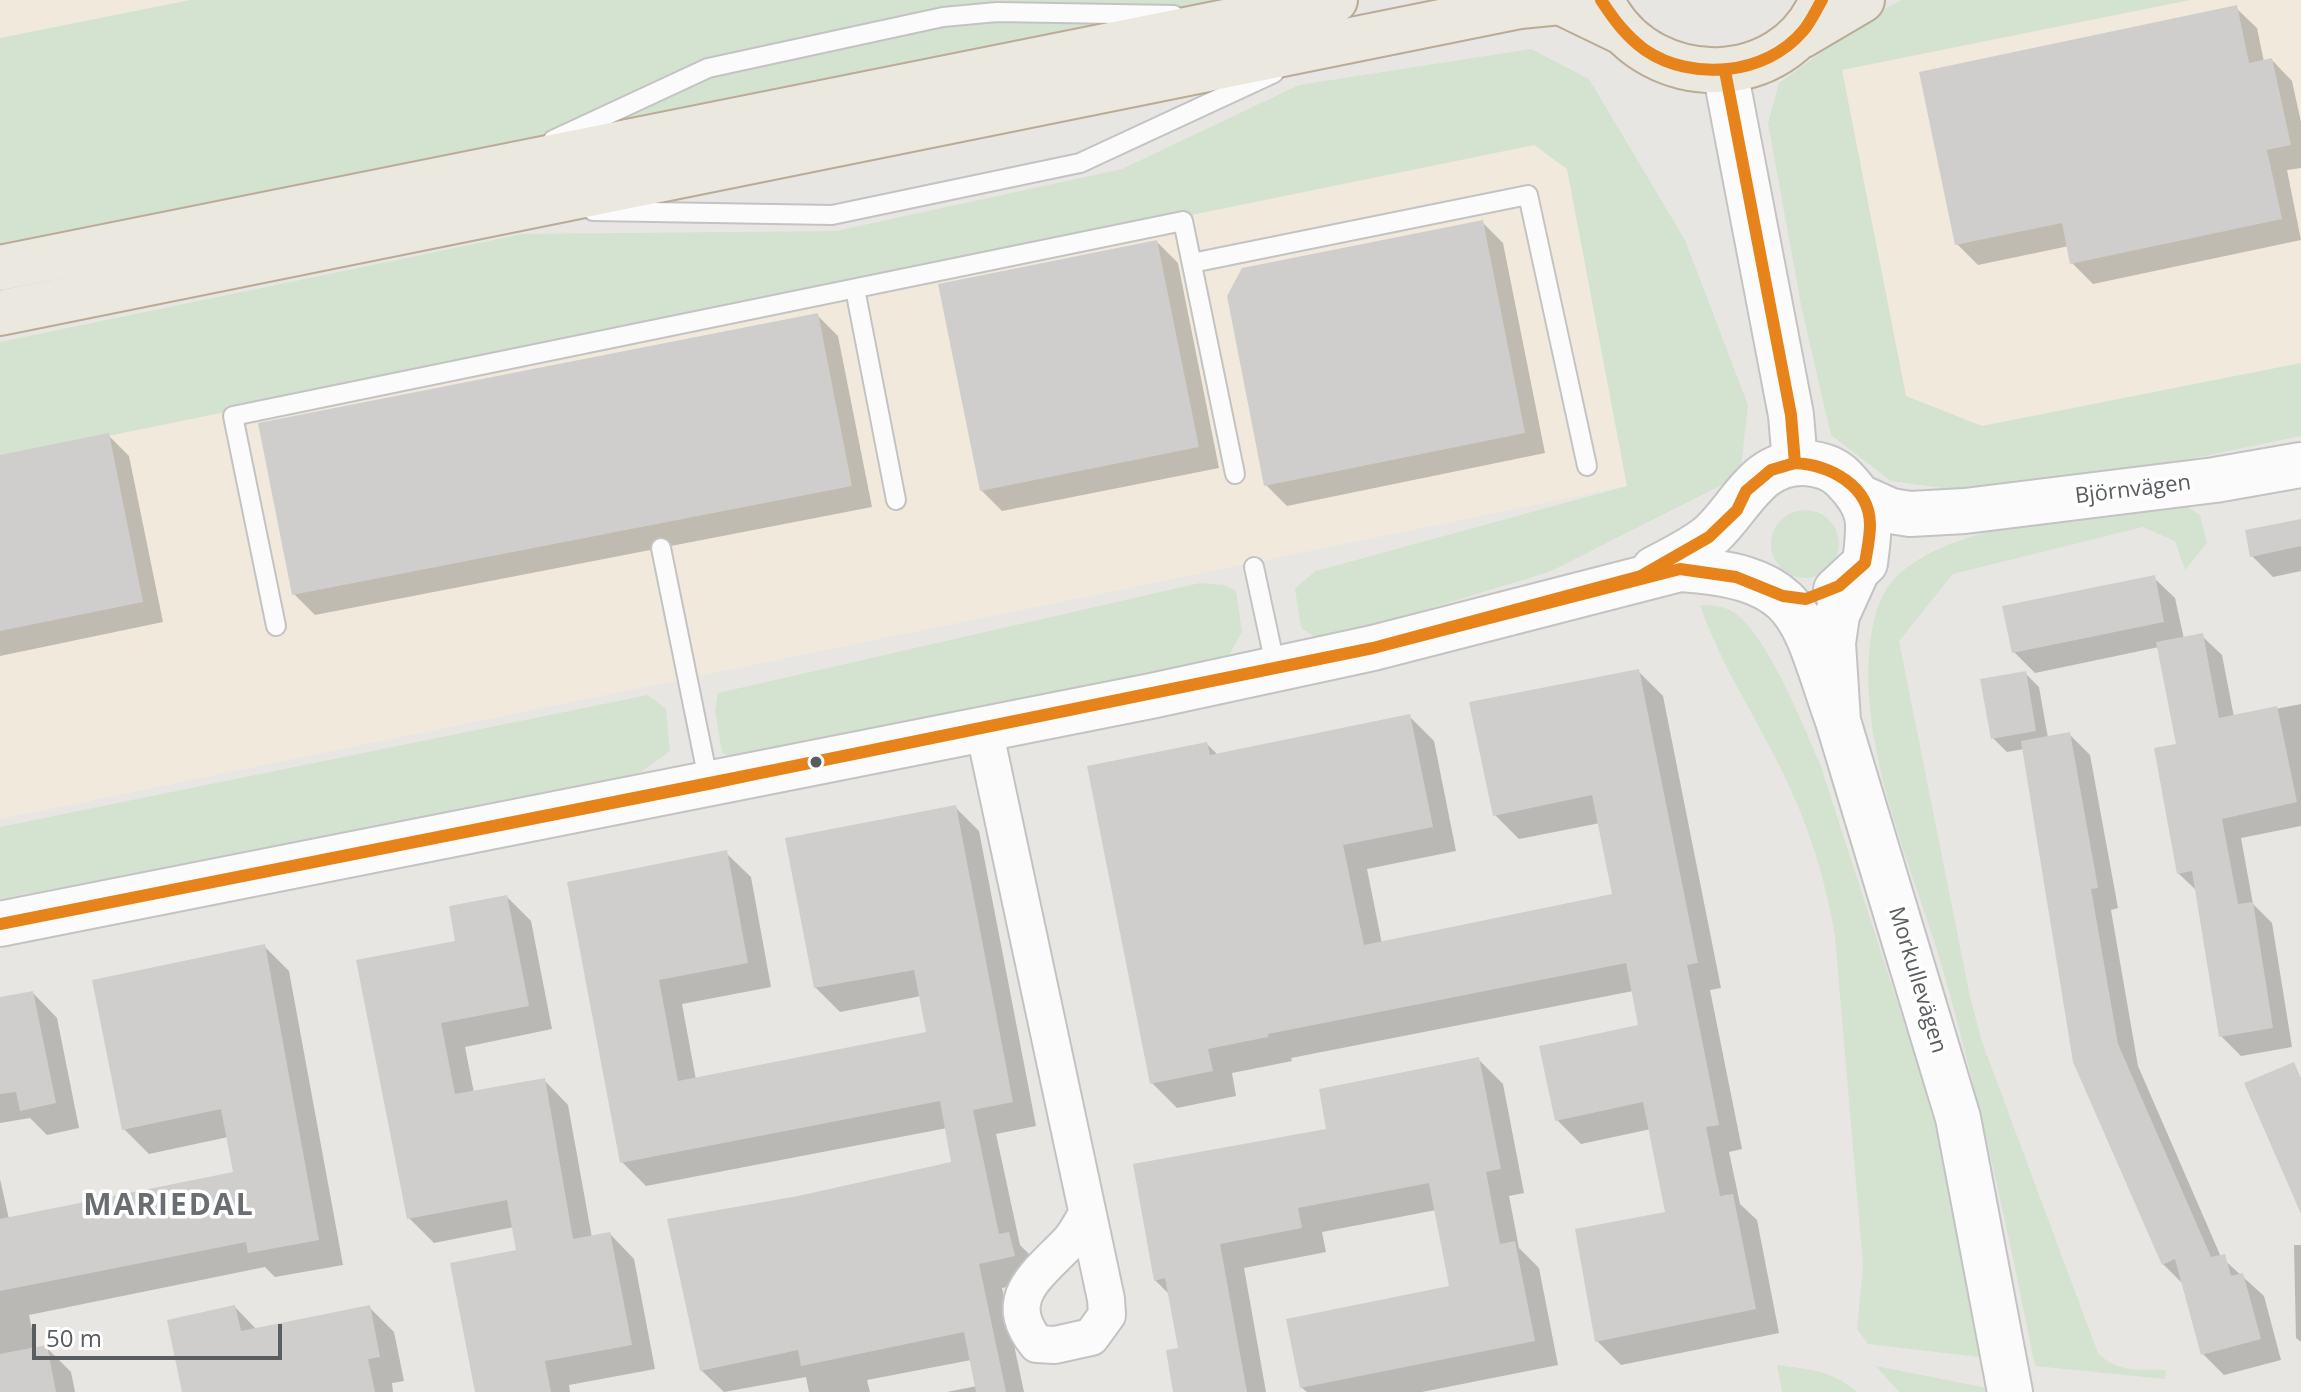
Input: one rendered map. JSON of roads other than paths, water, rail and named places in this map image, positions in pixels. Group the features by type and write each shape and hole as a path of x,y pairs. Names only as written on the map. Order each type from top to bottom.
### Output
{"highway":[{"path":"1792,41 1808,24 1822,0"},
{"path":"0,313 526,210 1520,6 1560,2 1612,16 1658,60 1703,72 1725,71 1761,61 1862,0"},
{"path":"0,268 1328,2"}],"street":[{"path":"1725,71 1791,415 1795,463"},
{"name":"Björnvägen","path":"1641,576 1709,537 1737,510 1746,491 1771,470 1795,463 1817,464 1838,472 1862,498 1891,511 1910,514 1965,511 2215,480 2301,465"},
{"path":"1860,568 1870,522 1862,498"},
{"path":"1737,510 1735,542 1742,564 1771,590 1805,629 1838,721"},
{"name":"Björnvägen","path":"0,924 1276,669 1373,648 1641,576 1680,569 1719,571 1771,590 1810,599 1837,590 1860,568 1965,511"},
{"name":"Morkullevägen","path":"1860,568 1837,615 1833,643 1838,721 1958,1118 2010,1392"},
{"path":"984,729 1087,1214"}],"lane":[{"path":"458,177 558,138 708,68 943,17 997,12 1185,15 1328,2"},
{"path":"526,210 832,215 1080,163 1332,46"},
{"path":"1192,263 1528,195 1587,466"},
{"path":"276,626 233,416 1183,221 1235,474"},
{"path":"855,289 896,500"},
{"path":"661,548 709,784"},
{"path":"1254,567 1276,669"}],"district":[{"name":"MARIEDAL","path":"169,1206"}]}
